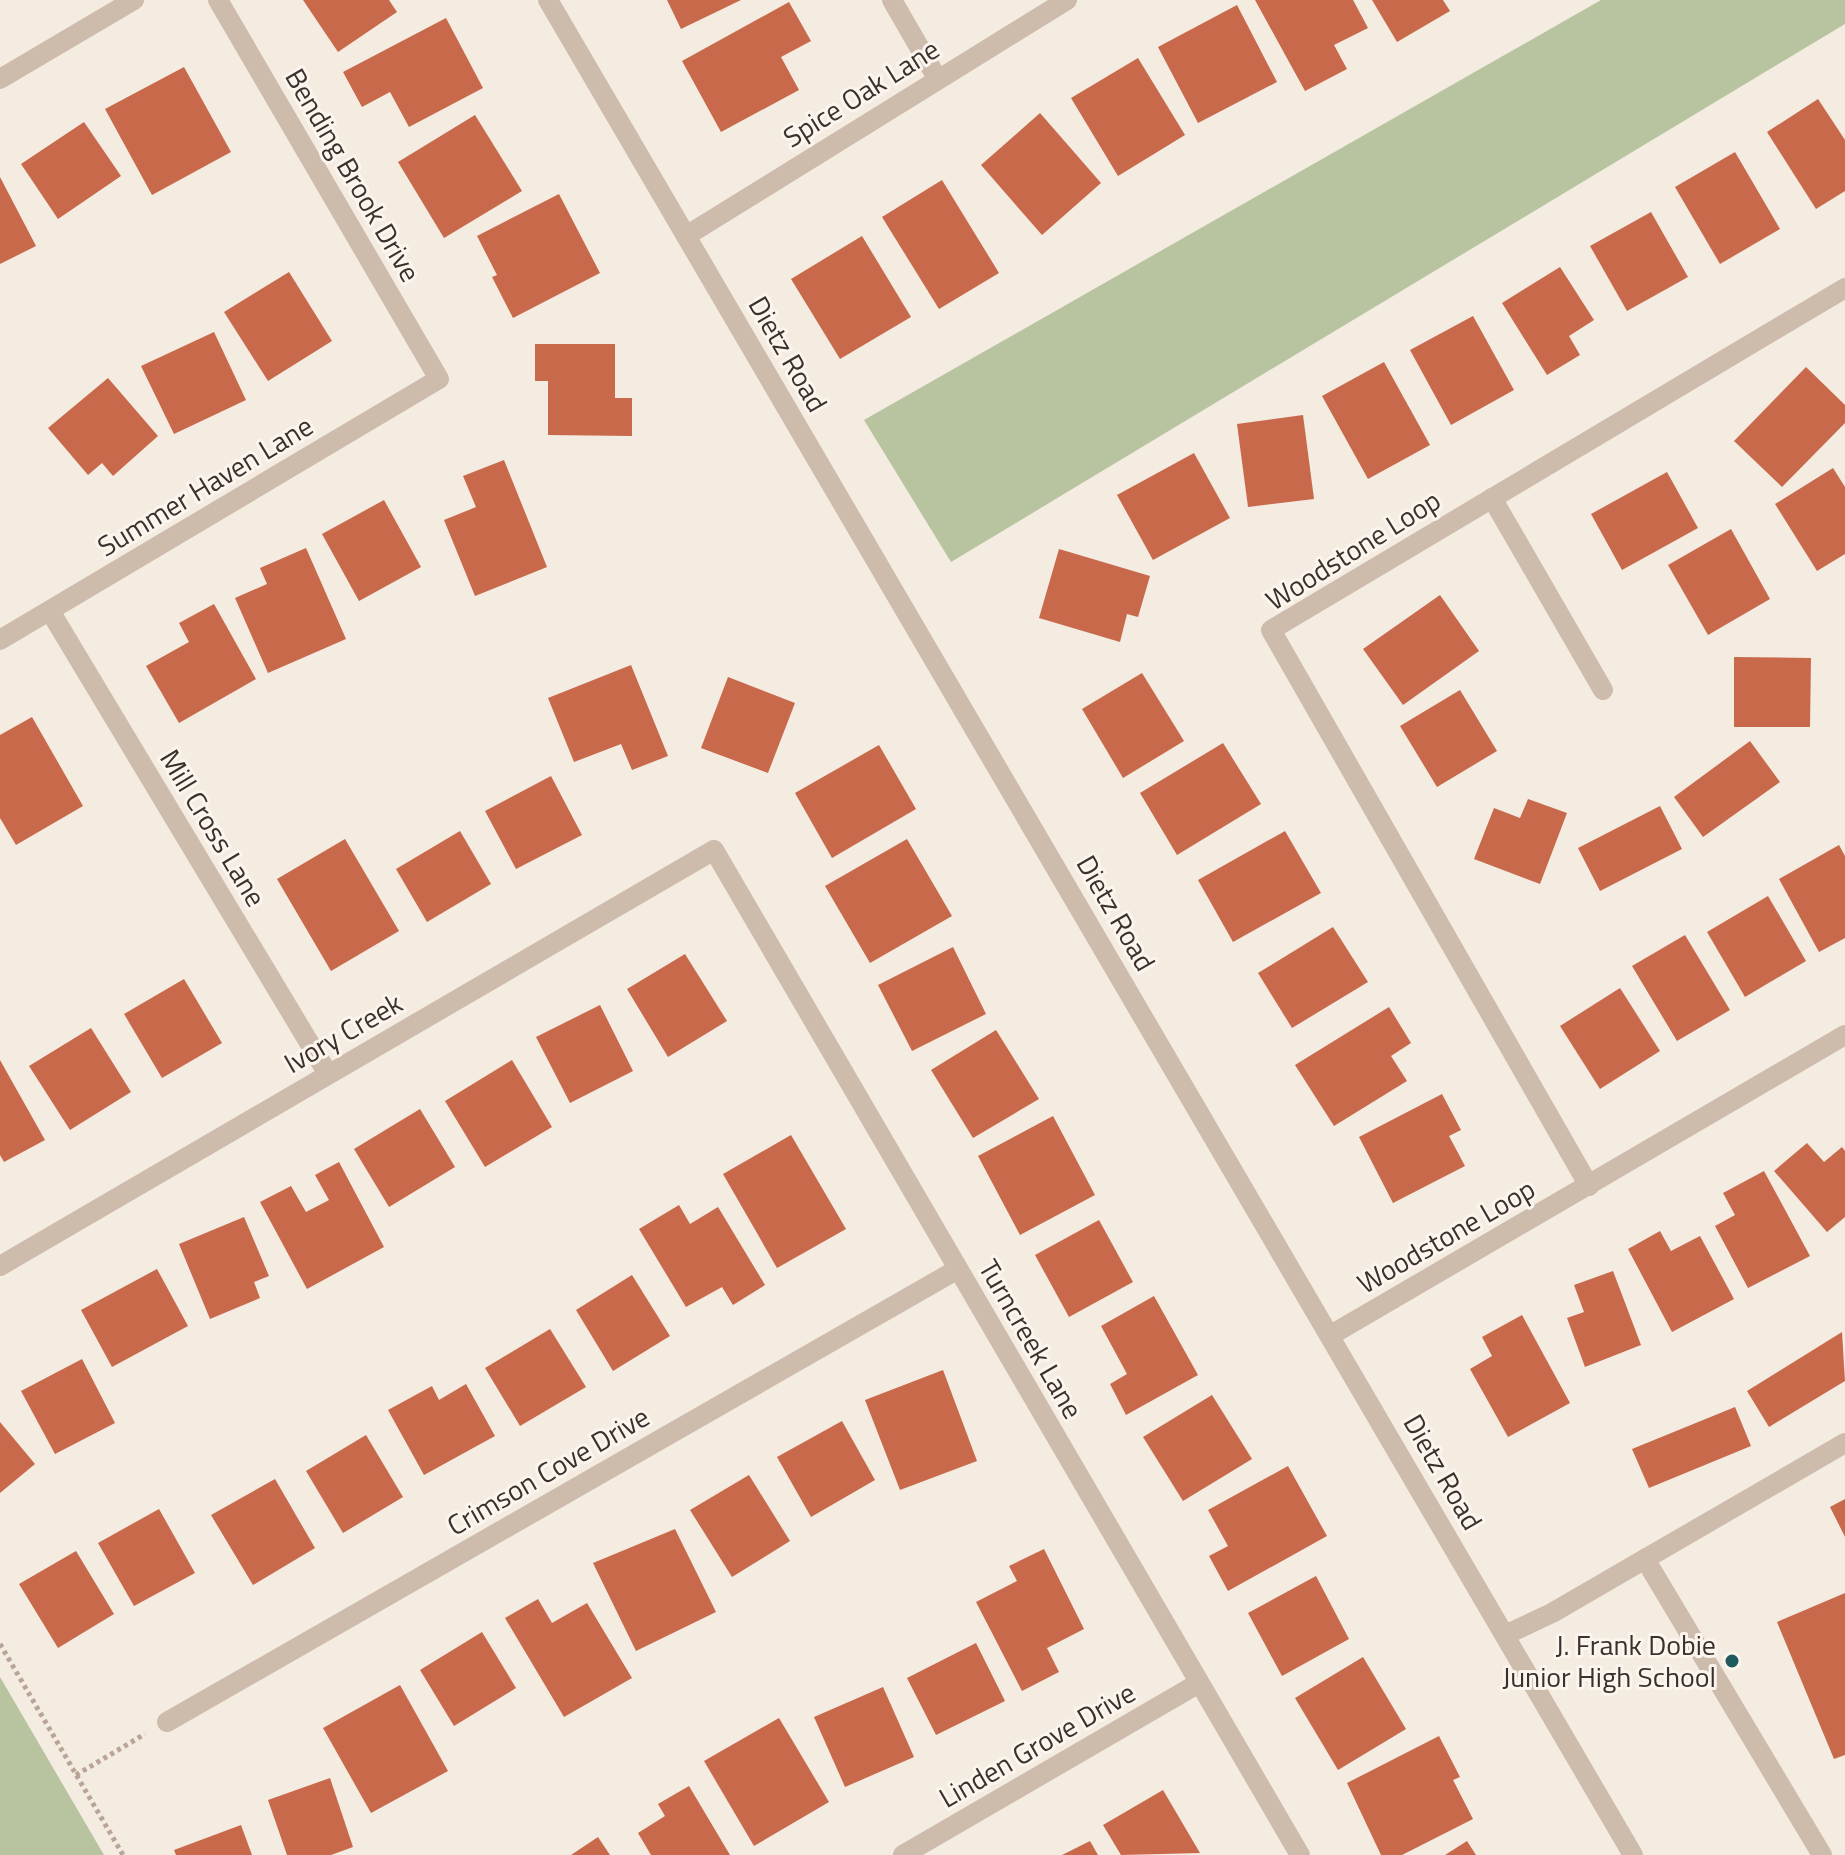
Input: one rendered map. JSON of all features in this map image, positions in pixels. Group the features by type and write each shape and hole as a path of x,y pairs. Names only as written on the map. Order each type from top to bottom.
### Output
{"street":[{"path":"0,79 134,0"},
{"name":"Bending Brook Drive","path":"218,0 439,379"},
{"name":"Dietz Road","path":"548,0 1633,1855"},
{"path":"892,0 937,78"},
{"name":"Spice Oak Lane","path":"686,236 1067,0"},
{"name":"Woodstone Loop","path":"1589,1186 1271,630 1845,288"},
{"name":"Summer Haven Lane","path":"0,640 439,379"},
{"path":"1492,498 1603,690"},
{"name":"Mill Cross Lane","path":"50,611 328,1074"},
{"name":"Ivory Creek","path":"0,1266 714,850"},
{"name":"Turncreek Lane","path":"714,850 1300,1855"},
{"name":"Woodstone Loop","path":"1331,1335 1845,1035"},
{"name":"Crimson Cove Drive","path":"167,1722 958,1269"},
{"path":"1505,1635 1552,1613 1845,1443"},
{"path":"1645,1559 1822,1855"},
{"name":"Linden Grove Drive","path":"903,1855 1199,1683"}],"path":[{"path":"0,1644 123,1855"},
{"path":"76,1775 167,1722"}],"green space":[{"path":"1601,0 1845,0 1845,24 951,562 864,420"},
{"path":"0,1677 104,1855 0,1855"}],"building":[{"path":"303,0 389,0 397,12 338,52"},
{"path":"667,0 741,0 681,29"},
{"path":"1255,0 1353,0 1368,28 1334,45 1347,69 1305,91"},
{"path":"1372,0 1443,0 1450,11 1397,42"},
{"path":"789,2 811,41 781,57 799,90 721,132 682,61"},
{"path":"1237,5 1277,82 1198,123 1158,47"},
{"path":"446,18 483,88 409,127 390,92 362,107 343,72"},
{"path":"1138,58 1185,135 1118,176 1071,98"},
{"path":"184,67 231,152 152,195 105,109"},
{"path":"1818,99 1845,140 1845,191 1816,209 1767,132"},
{"path":"1040,113 1101,183 1042,235 981,165"},
{"path":"475,115 522,191 444,238 398,162"},
{"path":"84,122 121,176 58,219 21,164"},
{"path":"1735,152 1780,229 1720,264 1675,187"},
{"path":"0,177 36,246 0,264"},
{"path":"942,180 999,273 939,309 882,217"},
{"path":"559,194 600,273 513,318 492,277 497,275 477,236"},
{"path":"1651,212 1688,277 1627,311 1590,246"},
{"path":"862,236 911,317 840,359 791,279"},
{"path":"1560,267 1594,320 1569,336 1580,355 1547,375 1502,303"},
{"path":"289,272 332,341 268,381 224,312"},
{"path":"1473,316 1514,390 1451,425 1410,350"},
{"path":"214,332 246,400 174,434 141,366"},
{"path":"535,344 615,344 615,398 632,398 632,436 548,435 548,381 535,381"},
{"path":"1384,362 1430,445 1368,479 1322,396"},
{"path":"1806,367 1845,405 1845,423 1782,487 1734,441"},
{"path":"108,378 158,436 113,476 102,463 88,475 48,428"},
{"path":"1303,415 1314,499 1248,507 1237,424"},
{"path":"1194,453 1230,518 1153,560 1117,495"},
{"path":"504,460 547,567 475,596 444,520 476,507 463,476"},
{"path":"1833,468 1845,487 1845,554 1817,571 1775,504"},
{"path":"1667,472 1698,528 1622,570 1591,514"},
{"path":"384,500 421,567 359,601 322,534"},
{"path":"1731,529 1770,599 1708,635 1668,565"},
{"path":"306,548 346,639 268,673 235,598 267,584 260,568"},
{"path":"1059,549 1150,576 1138,617 1127,614 1120,642 1039,618"},
{"path":"1440,595 1479,651 1403,705 1363,649"},
{"path":"214,604 256,679 179,723 146,666 189,642 179,623"},
{"path":"1734,657 1811,658 1810,727 1734,727"},
{"path":"631,665 668,756 632,770 621,744 574,762 548,698"},
{"path":"1142,673 1184,741 1123,778 1082,709"},
{"path":"728,677 795,703 768,773 701,748"},
{"path":"1460,690 1497,751 1437,787 1400,726"},
{"path":"32,717 83,806 16,845 0,818 0,735"},
{"path":"1750,741 1780,782 1703,837 1674,797"},
{"path":"1223,743 1261,804 1177,855 1140,793"},
{"path":"879,745 916,809 832,858 795,793"},
{"path":"551,776 582,835 516,869 485,811"},
{"path":"1528,799 1567,813 1540,884 1474,859 1494,808 1520,818"},
{"path":"1660,806 1682,849 1600,891 1578,848"},
{"path":"460,831 491,884 427,922 396,869"},
{"path":"1285,831 1321,893 1233,942 1198,880"},
{"path":"345,839 399,931 331,971 277,879"},
{"path":"907,839 952,916 870,963 825,886"},
{"path":"1839,845 1845,856 1845,938 1819,952 1779,879"},
{"path":"1768,896 1806,961 1745,997 1707,932"},
{"path":"1333,927 1368,982 1292,1028 1258,973"},
{"path":"1685,935 1730,1010 1677,1041 1632,966"},
{"path":"953,947 986,1014 912,1051 878,985"},
{"path":"685,954 727,1021 668,1057 627,989"},
{"path":"184,979 222,1043 162,1078 124,1014"},
{"path":"1620,988 1660,1051 1600,1089 1560,1026"},
{"path":"600,1005 633,1071 570,1103 536,1037"},
{"path":"1389,1007 1411,1043 1391,1056 1407,1081 1334,1126 1295,1065"},
{"path":"91,1028 131,1092 70,1130 29,1066"},
{"path":"996,1030 1039,1099 973,1138 931,1070"},
{"path":"0,1060 45,1140 4,1162 0,1155"},
{"path":"512,1060 552,1127 485,1167 445,1101"},
{"path":"1442,1094 1461,1130 1449,1136 1465,1166 1393,1203 1359,1137"},
{"path":"420,1109 455,1167 389,1207 354,1149"},
{"path":"1053,1116 1095,1195 1020,1235 978,1156"},
{"path":"791,1135 846,1229 777,1268 723,1174"},
{"path":"1807,1143 1824,1162 1842,1147 1845,1151 1845,1217 1827,1232 1774,1171"},
{"path":"339,1162 384,1247 307,1289 260,1202 291,1186 306,1212 329,1200 315,1175"},
{"path":"1764,1171 1810,1256 1748,1288 1715,1226 1735,1215 1723,1193"},
{"path":"679,1205 690,1224 718,1207 765,1285 733,1305 722,1287 686,1307 639,1229"},
{"path":"244,1217 269,1276 254,1282 260,1298 210,1319 179,1244"},
{"path":"1099,1220 1133,1282 1069,1317 1035,1255"},
{"path":"1660,1231 1671,1251 1700,1236 1734,1299 1672,1332 1628,1249"},
{"path":"157,1269 188,1326 112,1367 81,1310"},
{"path":"1613,1271 1641,1345 1585,1367 1567,1318 1584,1312 1574,1285"},
{"path":"632,1275 670,1336 613,1371 576,1310"},
{"path":"1154,1296 1198,1375 1126,1415 1110,1384 1127,1374 1101,1326"},
{"path":"1522,1315 1570,1403 1508,1437 1470,1369 1492,1356 1482,1337"},
{"path":"550,1329 586,1387 520,1426 485,1368"},
{"path":"1842,1332 1845,1381 1769,1427 1747,1391"},
{"path":"82,1359 115,1423 55,1454 21,1391"},
{"path":"943,1370 977,1461 900,1490 865,1400"},
{"path":"466,1384 495,1436 424,1475 388,1410 432,1386 439,1400"},
{"path":"1212,1395 1252,1459 1183,1501 1143,1437"},
{"path":"1735,1407 1751,1446 1649,1488 1632,1449"},
{"path":"842,1421 875,1480 811,1517 777,1457"},
{"path":"0,1422 35,1464 0,1493"},
{"path":"366,1435 403,1497 343,1533 306,1471"},
{"path":"1288,1466 1327,1536 1228,1591 1209,1556 1228,1546 1208,1510"},
{"path":"749,1475 790,1541 732,1577 690,1510"},
{"path":"275,1479 315,1548 253,1585 211,1515"},
{"path":"1845,1499 1845,1537 1830,1507"},
{"path":"159,1509 195,1573 134,1606 98,1543"},
{"path":"675,1529 716,1612 636,1651 593,1563"},
{"path":"1044,1549 1084,1629 1047,1648 1059,1672 1022,1691 976,1602 1017,1581 1009,1566"},
{"path":"76,1551 114,1614 58,1648 19,1584"},
{"path":"1316,1576 1349,1639 1282,1676 1248,1613"},
{"path":"1845,1593 1845,1755 1834,1759 1777,1622"},
{"path":"538,1599 552,1623 587,1603 632,1678 564,1717 505,1618"},
{"path":"482,1632 516,1688 454,1726 420,1670"},
{"path":"976,1643 1005,1701 936,1735 907,1678"},
{"path":"1363,1657 1406,1729 1338,1770 1295,1698"},
{"path":"400,1685 448,1771 371,1813 323,1728"},
{"path":"883,1687 914,1757 845,1787 814,1717"},
{"path":"779,1718 829,1802 754,1846 704,1761"},
{"path":"1439,1736 1460,1777 1453,1780 1473,1819 1402,1855 1381,1855 1347,1783"},
{"path":"330,1778 353,1847 331,1855 287,1855 268,1800"},
{"path":"689,1786 730,1855 651,1855 638,1833 665,1816 658,1804"},
{"path":"1163,1790 1200,1853 1121,1855 1103,1825"},
{"path":"241,1825 252,1855 176,1855 174,1850"},
{"path":"598,1837 610,1855 571,1855"},
{"path":"1090,1841 1098,1855 1062,1855"},
{"path":"1467,1841 1476,1855 1445,1855"}],"place":[{"name":"J. Frank Dobie Junior High School","path":"1732,1661"}]}
